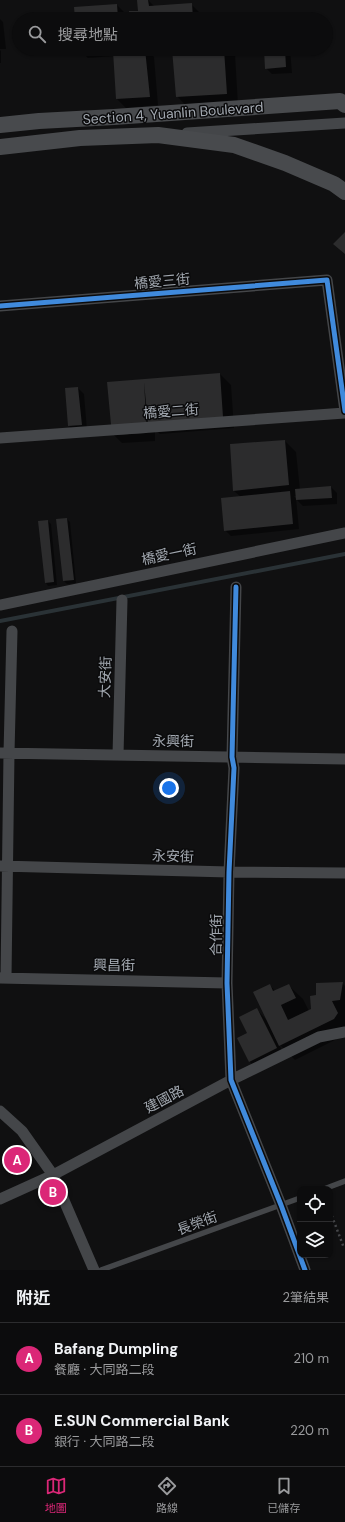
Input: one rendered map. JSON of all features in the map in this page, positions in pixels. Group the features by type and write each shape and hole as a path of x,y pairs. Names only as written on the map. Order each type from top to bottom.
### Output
{"main road":[{"name":"Section 4, Yuanlin Boulevard","path":"0,125 39,121 340,101 345,105"},
{"name":"Section 4, Yuanlin Boulevard","path":"0,147 80,138 158,135 234,145 327,181 345,192"}],"street":[{"path":"158,135 340,123 345,130"},
{"name":"橋愛三街","path":"0,306 327,280 345,412"},
{"name":"橋愛二街","path":"0,438 345,412"},
{"name":"橋愛一街","path":"0,605 345,533"},
{"name":"合作街","path":"236,587 232,757 234,768 229,872 227,983 231,1080 281,1205 305,1270"},
{"name":"大安街","path":"118,755 122,600"},
{"path":"3,978 4,753 12,631"},
{"name":"永興街","path":"4,753 345,759"},
{"name":"永安街","path":"4,866 229,872 345,873"},
{"name":"興昌街","path":"3,978 227,983"},
{"name":"建國路","path":"0,1199 53,1175 231,1080 319,1037 345,1032"},
{"path":"0,1111 22,1131 53,1175 94,1270"}],"lane":[{"path":"332,1186 345,1181"},
{"name":"長榮街","path":"101,1270 297,1199"}],"path":[{"path":"333,1219 344,1248"}],"building":[{"path":"137,0 148,0 149,6 192,3 193,12 129,12 138,11"},
{"path":"117,4 118,12 74,12 74,7"},
{"path":"113,56 146,56 150,97 116,99"},
{"path":"173,56 224,56 227,94 176,97"},
{"path":"264,56 285,56 286,67 265,69"},
{"path":"345,232 345,254 333,244"},
{"path":"220,373 223,417 148,424 144,382 147,433 112,435 107,382"},
{"path":"78,387 82,425 68,426 65,388"},
{"path":"285,440 289,485 233,491 230,444"},
{"path":"331,486 332,498 296,500 295,489"},
{"path":"290,491 293,524 224,531 221,498"},
{"path":"67,518 74,580 63,581 56,519"},
{"path":"48,520 54,582 45,583 38,521"},
{"path":"343,982 340,1000 332,1001 338,1013 334,1019 279,1046 253,992 270,984 273,991 289,984 296,998 281,1005 288,1020 311,1009 310,996 316,995 316,983"},
{"path":"257,1008 277,1048 249,1062 237,1038 247,1033 239,1017"}],"waterway":[{"path":"0,621 345,554"}],"cycle path":[{"path":"0,306 327,280 345,411"},
{"path":"236,587 232,757 234,768 229,872 227,983 231,1080 281,1205 305,1270"}],"place":[{"name":"Bafang Dumpling","path":"17,1160"},
{"name":"E.SUN Commercial Bank","path":"53,1192"}]}
